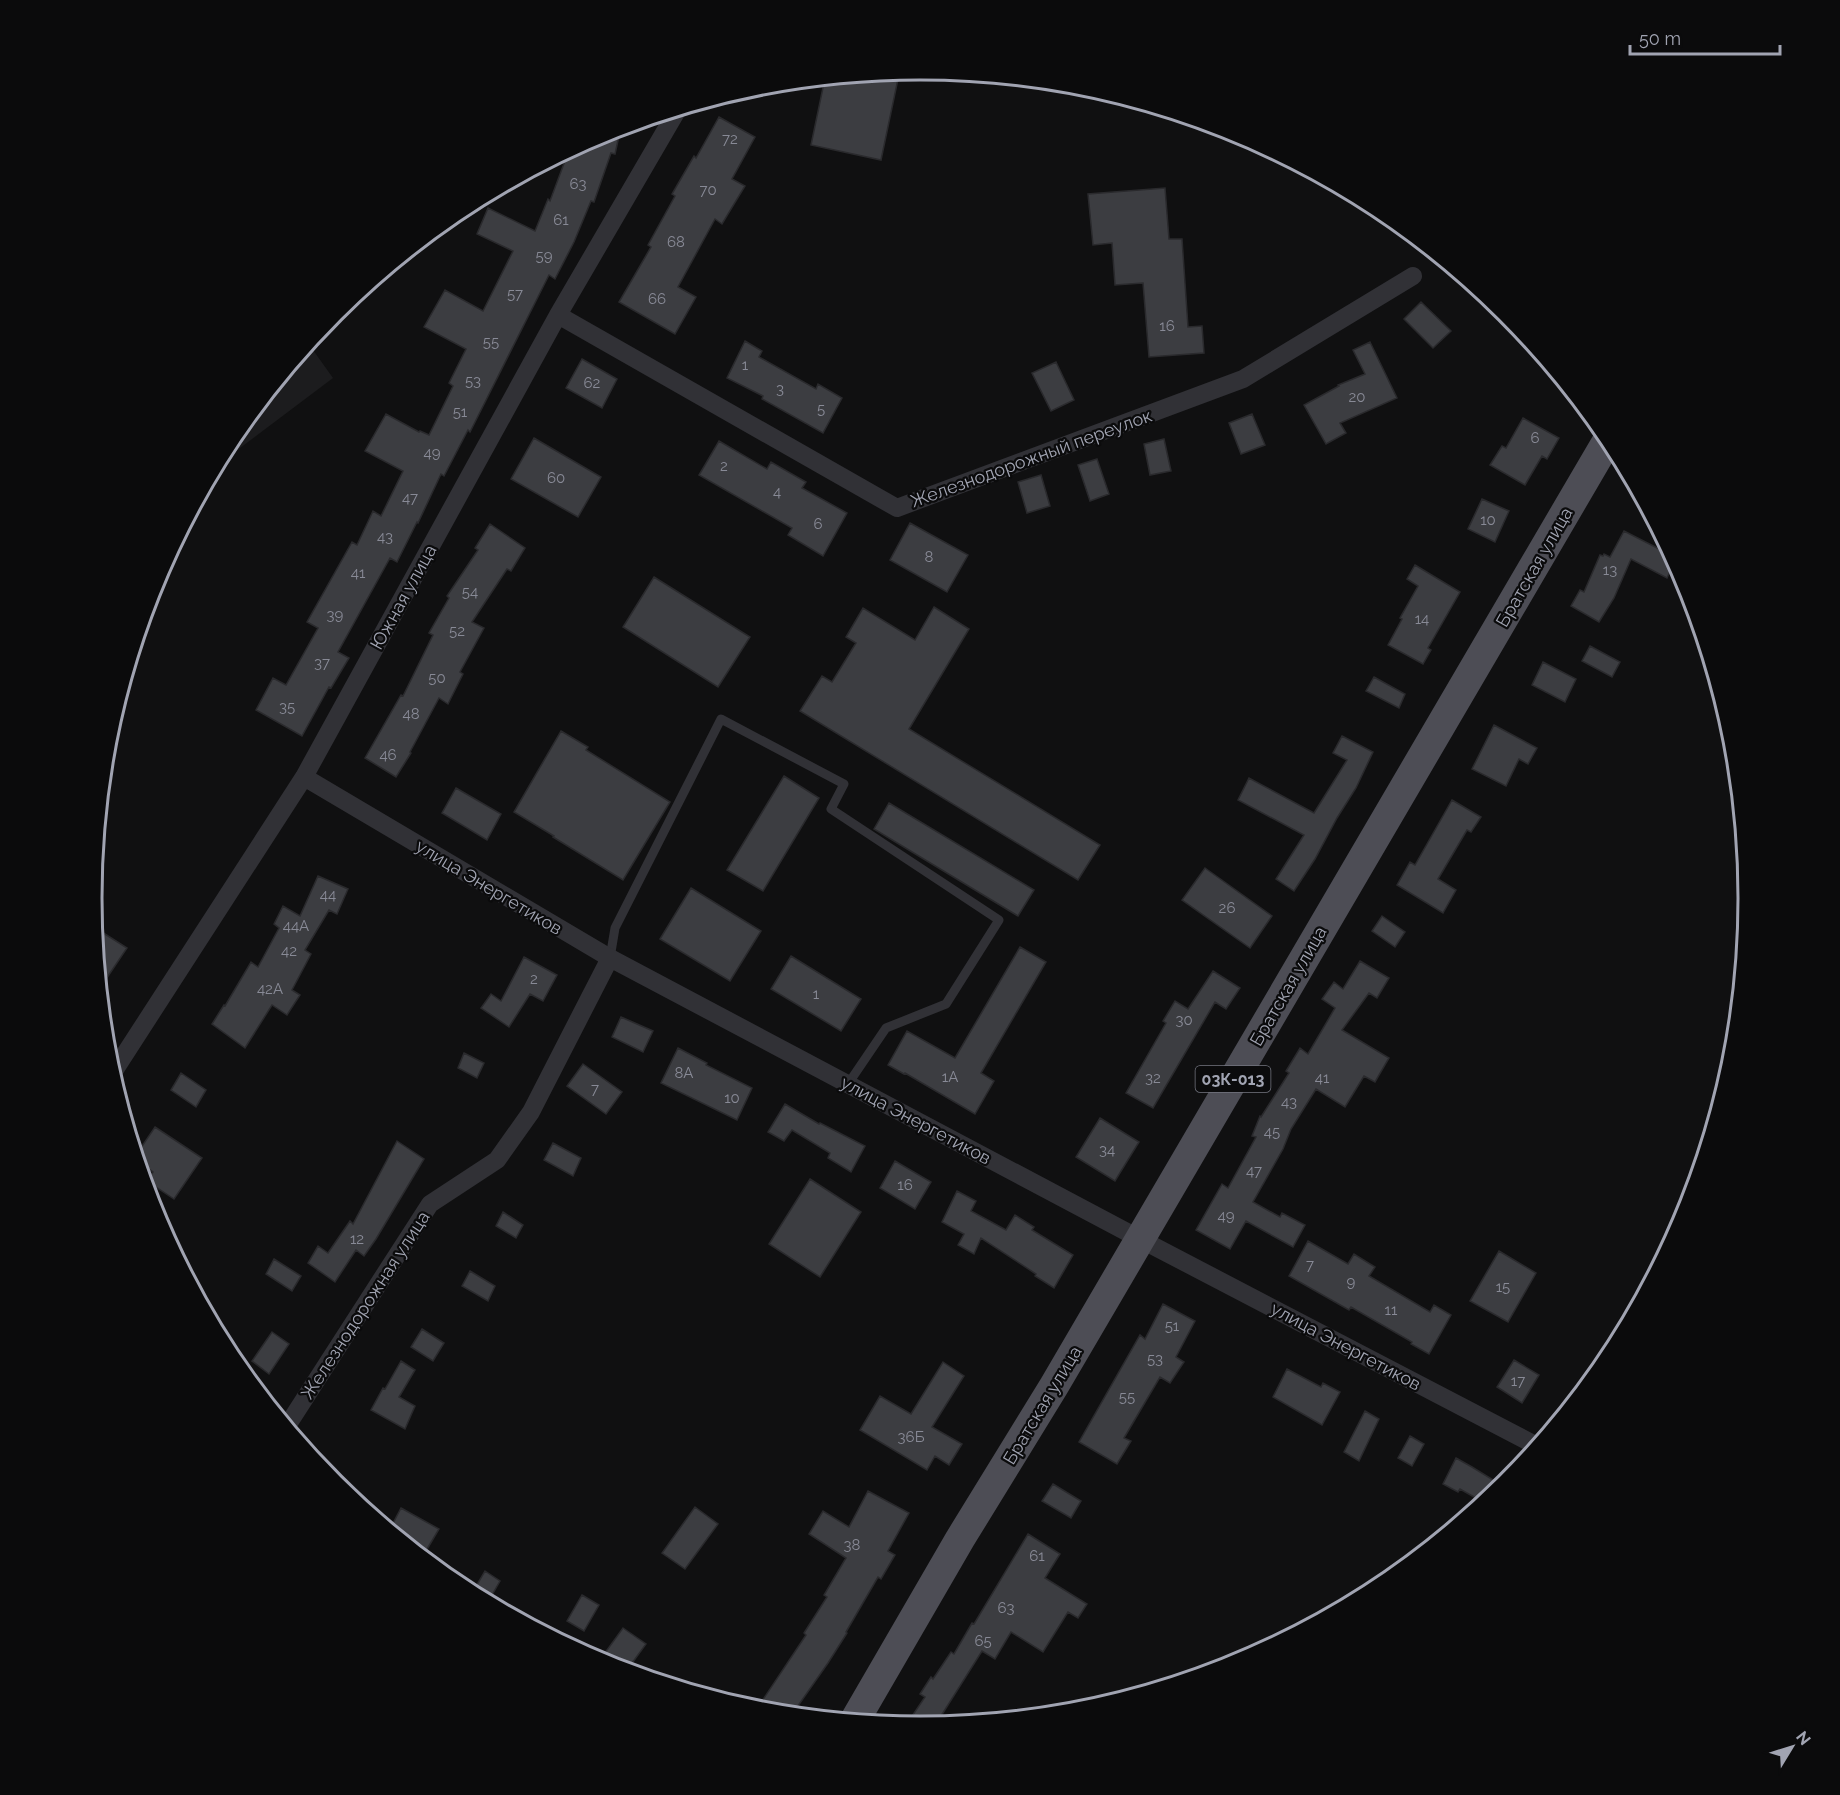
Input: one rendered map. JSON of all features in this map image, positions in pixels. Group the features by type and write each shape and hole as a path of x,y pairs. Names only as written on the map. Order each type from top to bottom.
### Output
{"main road":[{"name":"Братская улица","path":"859,1713 960,1539 1054,1386 1603,448"}],"street":[{"name":"Южная улица","path":"119,1063 304,777 558,315 673,118"},
{"name":"Железнодорожный переулок","path":"558,315 897,508 1243,379 1413,276"},
{"name":"улица Энергетиков","path":"304,777 610,958 1530,1443"},
{"name":"Железнодорожная улица","path":"291,1420 430,1204 497,1160 531,1112 610,958"}],"lane":[{"path":"610,958 615,928 721,719 844,784 831,809 999,920 946,1004 886,1028 848,1084"}],"shaded area":[{"path":"313,350 333,378 234,452 271,400"}],"building":[{"path":"898,80 881,160 811,145 824,85"},
{"path":"719,117 755,137 732,179 745,186 722,224 715,219 678,287 696,297 675,334 619,302 651,247 648,245 675,196 672,194"},
{"path":"619,138 615,154 611,153 594,202 591,201 555,279 549,275 470,432 468,430 444,476 441,474 397,562 390,558 338,652 349,658 331,688 329,687 302,736 256,710 273,678 286,685 318,628 307,622 352,542 357,545 373,511 381,516 403,471 365,451 386,414 429,435 453,386 449,383 466,349 424,327 445,290 483,311 513,251 477,234 488,208 535,231 548,199 550,201 565,161"},
{"path":"1165,188 1169,239 1182,239 1188,327 1202,326 1204,353 1149,357 1143,283 1115,285 1112,243 1093,245 1088,194"},
{"path":"1421,302 1451,331 1433,348 1404,319"},
{"path":"745,341 762,351 759,357 816,389 818,384 842,398 823,433 762,399 763,396 727,378"},
{"path":"1370,342 1397,398 1340,423 1346,433 1326,444 1304,405 1338,385 1365,374 1353,350"},
{"path":"582,359 617,379 602,408 566,388"},
{"path":"1056,362 1074,400 1051,411 1032,373"},
{"path":"1252,414 1265,445 1241,454 1229,423"},
{"path":"1523,418 1559,438 1547,459 1542,456 1525,485 1490,465 1502,446 1506,448"},
{"path":"534,438 601,477 578,517 511,479"},
{"path":"1164,439 1171,471 1150,475 1144,444"},
{"path":"719,441 767,469 771,462 806,482 802,488 847,513 823,556 788,535 792,528 699,475"},
{"path":"1097,459 1109,494 1090,501 1078,465"},
{"path":"1041,475 1050,506 1027,513 1018,482"},
{"path":"1482,499 1509,511 1495,542 1468,529"},
{"path":"910,523 968,555 947,592 890,560"},
{"path":"490,524 525,548 511,571 507,569 472,622 484,628 460,672 463,674 448,704 439,698 396,777 365,758 401,695 403,696 433,635 429,633 449,598 447,596 478,550 475,548"},
{"path":"1624,531 1660,549 1670,571 1667,578 1631,559 1614,598 1599,622 1571,606 1580,590 1584,592 1600,555 1610,557"},
{"path":"1415,565 1460,592 1428,648 1431,650 1423,664 1388,645 1418,586 1407,579"},
{"path":"654,577 750,637 718,687 623,627"},
{"path":"934,607 969,629 909,729 1100,845 1078,880 800,711 822,676 832,682 856,643 846,637 863,608 915,640"},
{"path":"1590,646 1620,662 1612,677 1582,661"},
{"path":"1543,662 1576,679 1565,702 1532,685"},
{"path":"1374,677 1405,694 1399,708 1366,691"},
{"path":"1494,725 1537,748 1528,764 1519,759 1506,786 1472,769"},
{"path":"561,731 588,747 586,750 670,802 623,880 514,812"},
{"path":"1342,736 1373,752 1356,788 1294,891 1276,879 1304,835 1238,800 1249,778 1314,813 1347,760 1333,753"},
{"path":"784,776 819,798 763,891 727,870"},
{"path":"456,788 501,814 487,840 442,813"},
{"path":"1452,800 1481,817 1471,832 1467,830 1438,879 1456,890 1443,913 1397,885 1410,862 1415,865"},
{"path":"889,803 1034,890 1018,916 874,829"},
{"path":"1205,868 1272,916 1250,948 1182,900"},
{"path":"318,876 348,889 337,914 329,910 305,950 311,954 292,990 300,995 287,1015 272,1005 245,1048 212,1024 251,962 258,967 279,928 274,924 283,906 300,916"},
{"path":"691,888 761,931 730,981 660,939"},
{"path":"1382,916 1405,932 1395,947 1372,931"},
{"path":"103,933 127,948 107,978"},
{"path":"1020,947 1046,962 981,1073 994,1081 975,1114 888,1065 907,1031 955,1058"},
{"path":"791,956 861,999 841,1031 771,989"},
{"path":"524,957 557,975 543,1001 530,994 509,1027 481,1008 491,994 501,1001"},
{"path":"1360,961 1389,978 1377,998 1369,993 1342,1030 1389,1058 1375,1082 1364,1076 1345,1107 1316,1089 1291,1129 1283,1149 1253,1202 1280,1217 1282,1213 1305,1225 1293,1247 1246,1221 1230,1249 1196,1230 1222,1184 1228,1188 1256,1137 1252,1136 1260,1116 1289,1073 1286,1071 1300,1048 1308,1054 1335,1008 1322,999 1334,982 1343,989"},
{"path":"1213,971 1240,988 1226,1009 1215,1002 1153,1108 1126,1093 1166,1023 1163,1021 1175,1001 1188,1009"},
{"path":"621,1017 653,1031 643,1052 612,1037"},
{"path":"678,1048 752,1088 737,1120 661,1083"},
{"path":"464,1053 484,1063 477,1078 458,1068"},
{"path":"583,1064 622,1092 606,1114 567,1086"},
{"path":"181,1073 206,1090 196,1107 171,1090"},
{"path":"785,1104 819,1124 865,1146 851,1172 828,1158 830,1153 792,1130 784,1141 768,1132"},
{"path":"1100,1118 1139,1142 1115,1181 1076,1157"},
{"path":"155,1127 202,1158 174,1199 155,1186 151,1175 153,1172 148,1169 141,1147"},
{"path":"397,1141 424,1159 364,1256 356,1250 335,1282 308,1263 318,1246 328,1253 350,1221 353,1224"},
{"path":"553,1143 581,1158 573,1176 544,1160"},
{"path":"895,1161 931,1182 915,1209 880,1188"},
{"path":"810,1179 861,1212 820,1277 769,1244"},
{"path":"957,1191 976,1201 971,1211 1006,1230 1015,1215 1034,1227 1032,1230 1073,1255 1054,1288 981,1238 974,1254 958,1245 964,1234 942,1222"},
{"path":"503,1212 523,1225 516,1238 496,1226"},
{"path":"1308,1241 1348,1264 1354,1254 1375,1267 1369,1276 1430,1312 1434,1305 1451,1315 1429,1354 1351,1307 1349,1310 1289,1276"},
{"path":"1499,1251 1536,1273 1508,1322 1470,1301"},
{"path":"274,1259 301,1276 292,1291 266,1274"},
{"path":"470,1271 495,1286 488,1301 462,1286"},
{"path":"1163,1304 1195,1321 1176,1357 1184,1362 1170,1383 1160,1377 1124,1438 1131,1441 1117,1464 1079,1442 1140,1335 1145,1339"},
{"path":"422,1329 444,1343 433,1361 411,1347"},
{"path":"272,1332 289,1344 269,1374 252,1361"},
{"path":"1514,1360 1539,1375 1522,1403 1497,1387"},
{"path":"401,1361 415,1370 399,1397 415,1406 405,1429 371,1410"},
{"path":"943,1362 964,1376 932,1427 962,1444 949,1465 935,1456 927,1470 860,1430 880,1396 911,1414"},
{"path":"1287,1369 1321,1387 1323,1383 1340,1392 1322,1425 1273,1397"},
{"path":"1365,1411 1379,1419 1359,1461 1344,1452"},
{"path":"1410,1436 1424,1444 1412,1466 1398,1458"},
{"path":"1456,1458 1494,1480 1475,1498 1460,1489 1458,1492 1443,1484"},
{"path":"1053,1484 1081,1501 1071,1518 1042,1501"},
{"path":"868,1491 909,1513 888,1551 895,1555 881,1579 878,1577 847,1633 798,1706 762,1700 806,1635 804,1633 827,1597 824,1595 846,1558 809,1534 823,1511 849,1527"},
{"path":"695,1507 718,1524 685,1569 662,1553"},
{"path":"401,1508 439,1529 427,1550 393,1523"},
{"path":"1028,1534 1060,1554 1045,1578 1087,1604 1078,1618 1068,1612 1043,1652 1011,1632 995,1659 982,1651 942,1715 912,1716 925,1697 920,1694 931,1677 933,1679 951,1652 954,1654 972,1623 974,1624"},
{"path":"485,1571 500,1581 492,1594 477,1585"},
{"path":"582,1595 599,1605 584,1631 567,1621"},
{"path":"623,1628 646,1644 632,1663 605,1652"}]}
